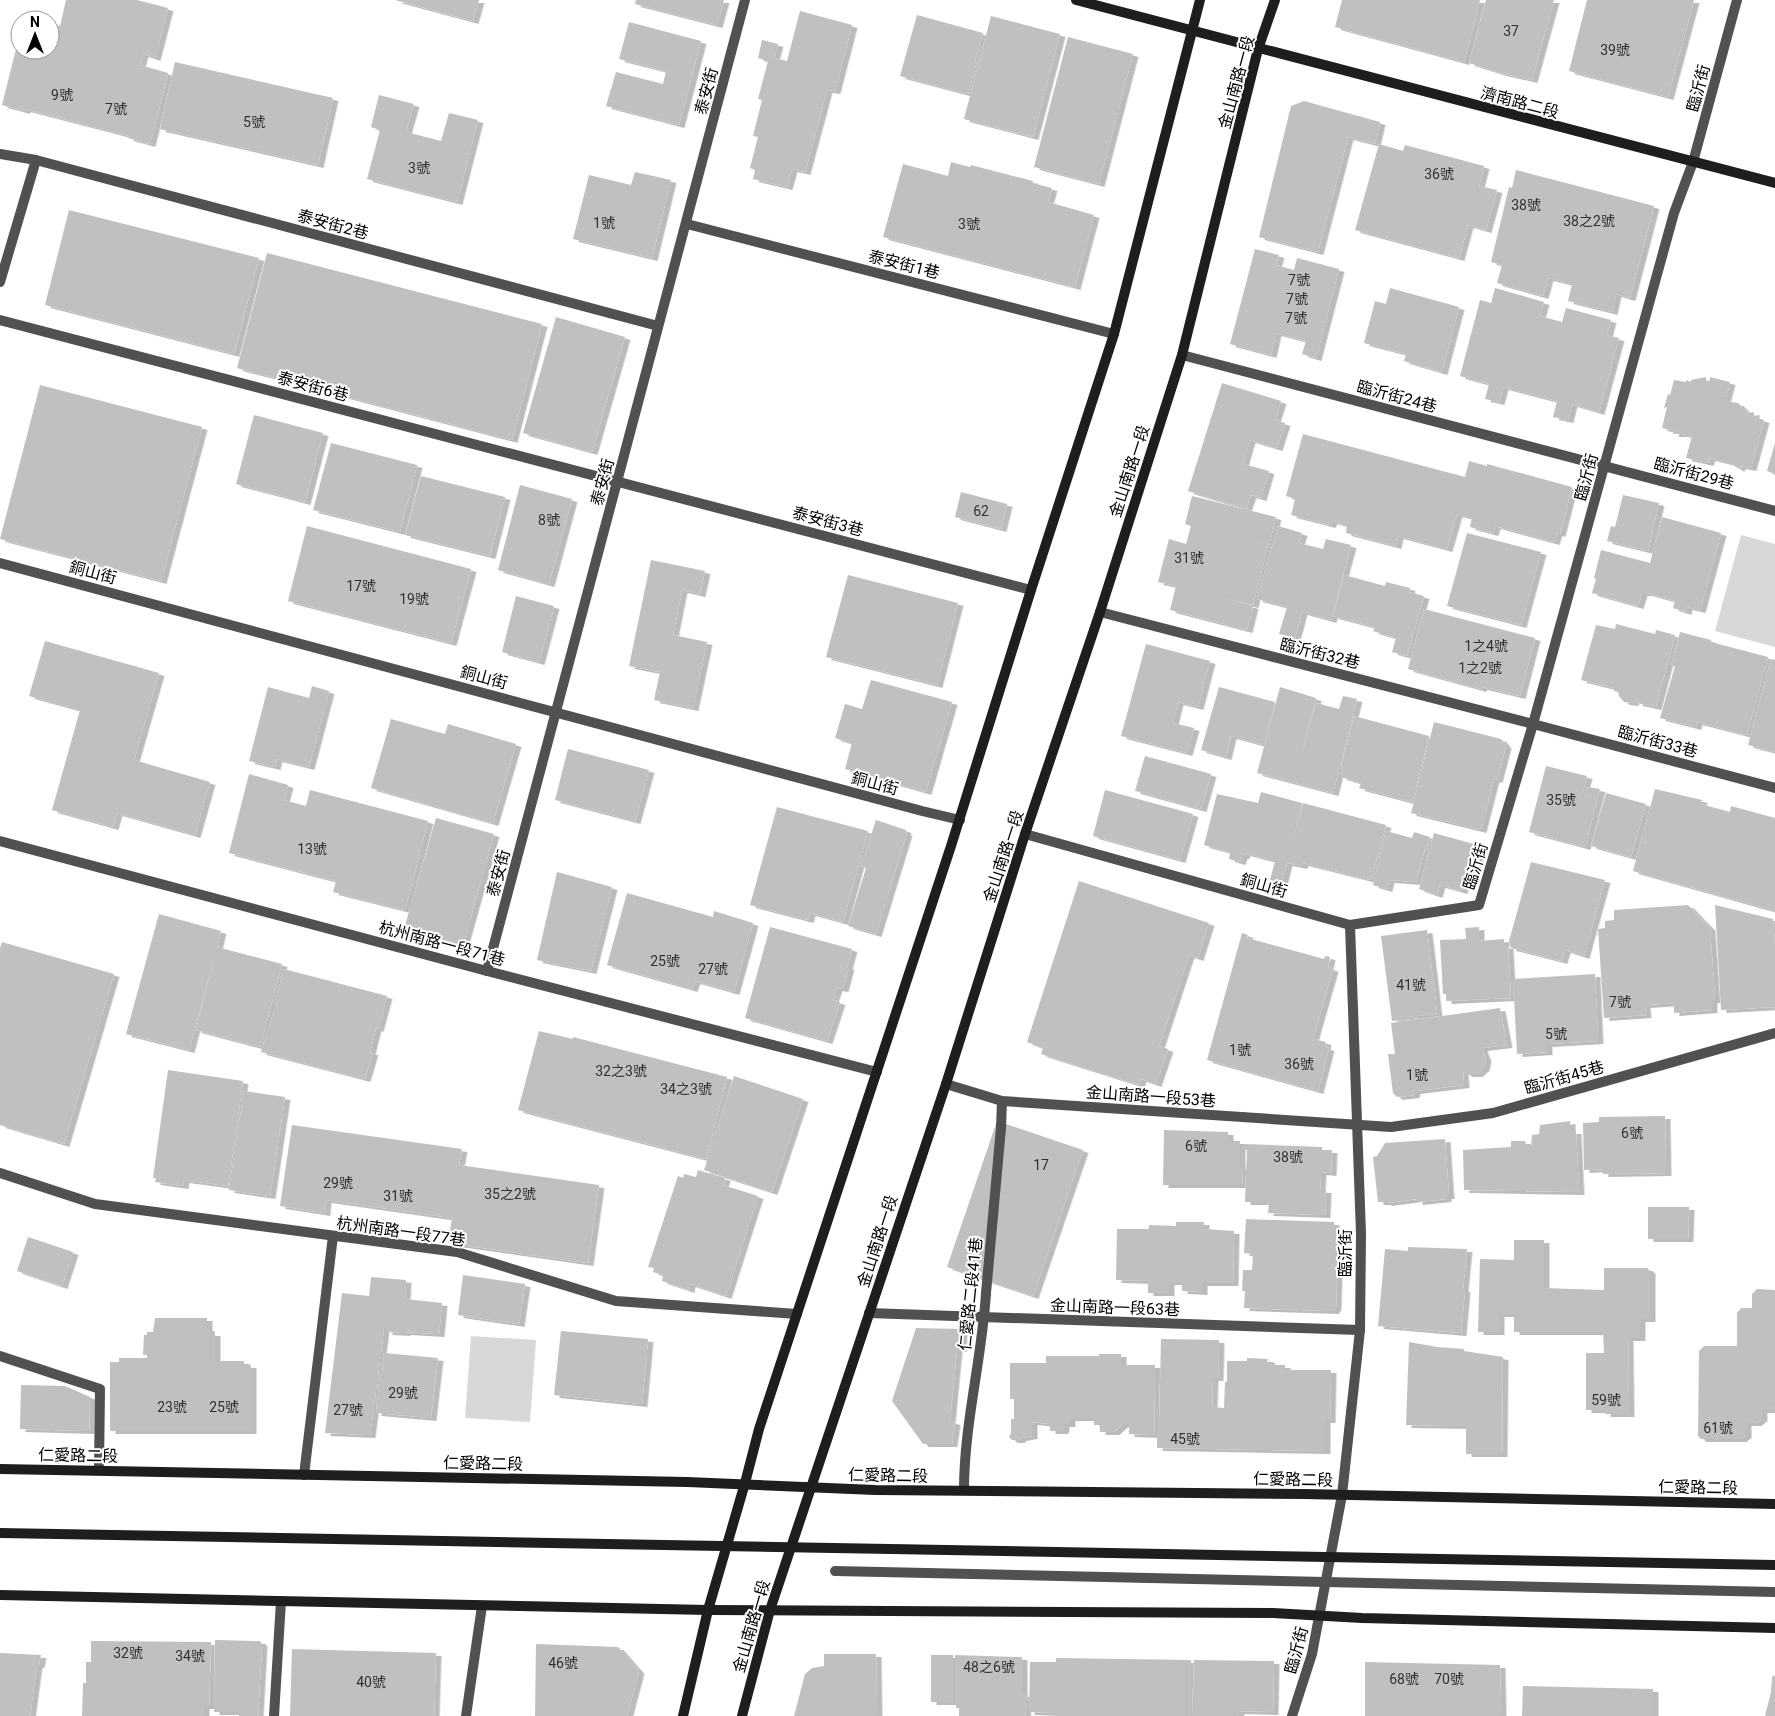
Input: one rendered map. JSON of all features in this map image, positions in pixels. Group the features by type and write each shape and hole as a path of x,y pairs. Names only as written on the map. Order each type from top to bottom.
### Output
{"main road":[{"path":"1076,0 1154,19 1193,31"},
{"path":"683,1716 708,1610 759,1429 960,820 1031,590 1114,334 1200,0"},
{"name":"金山南路一段","path":"742,1716 770,1610 946,1084 1182,355 1258,49 1275,0"},
{"name":"濟南路二段","path":"1193,31 1775,183"},
{"name":"仁愛路二段","path":"0,1468 745,1483 874,1490 1342,1495 1775,1504"},
{"path":"0,1533 1775,1565"},
{"path":"0,1595 708,1610 1273,1613 1775,1628"}],"street":[{"name":"泰安街","path":"488,971 745,0"},
{"name":"臨沂街","path":"1292,1716 1312,1654 1342,1495 1360,1330 1361,1234 1350,925 1479,904 1533,724 1674,213 1693,162 1737,0"},
{"name":"泰安街2巷","path":"0,154 36,160 658,326"},
{"path":"0,282 36,160"},
{"name":"泰安街1巷","path":"687,224 1114,334"},
{"name":"泰安街6巷","path":"0,320 618,481"},
{"name":"臨沂街24巷","path":"1182,355 1605,465"},
{"name":"臨沂街29巷","path":"1605,465 1775,511"},
{"name":"泰安街3巷","path":"618,481 1031,590"},
{"name":"銅山街","path":"0,563 960,820"},
{"name":"臨沂街32巷","path":"1100,612 1533,724"},
{"name":"臨沂街33巷","path":"1533,724 1775,788"},
{"name":"銅山街","path":"1026,834 1350,925"},
{"name":"杭州南路一段71巷","path":"0,841 877,1072"},
{"name":"臨沂街45巷","path":"1356,1124 1391,1127 1493,1113 1775,1033"},
{"name":"金山南路一段53巷","path":"946,1084 1002,1101 1356,1124"},
{"name":"仁愛路二段41巷","path":"964,1490 964,1462 985,1318 1002,1101"},
{"name":"杭州南路一段77巷","path":"0,1172 95,1204 457,1252 616,1301 797,1314"},
{"path":"304,1475 333,1236"},
{"name":"金山南路一段63巷","path":"869,1313 1360,1330"},
{"path":"0,1356 100,1389 99,1470"},
{"path":"835,1571 1775,1592"},
{"path":"274,1716 281,1601"},
{"path":"466,1716 482,1606"}],"shaded area":[{"path":"1741,535 1775,544 1775,647 1715,631"},
{"path":"471,1336 536,1340 530,1422 465,1418"}],"building":[{"path":"66,0 137,0 168,8 155,58 143,54 140,65 168,73 150,144 128,138 129,136 25,109 25,111 2,105 13,60 60,60 60,26"},
{"path":"395,0 479,0 473,21"},
{"path":"636,0 724,0 717,25 635,4"},
{"path":"1342,0 1480,0 1464,62 1335,27"},
{"path":"1486,0 1554,0 1532,80 1469,63"},
{"path":"1587,0 1694,0 1668,97 1569,71"},
{"path":"800,11 852,25 835,91 827,90 805,172 792,169 787,187 753,179 755,170 750,168 758,137 753,136 762,100 758,99 768,61 758,58 762,40 778,44 774,58 787,61"},
{"path":"917,15 983,33 968,94 900,76"},
{"path":"991,16 1060,34 1033,137 964,119"},
{"path":"629,22 701,41 679,125 606,106 616,72 663,84 666,71 619,59"},
{"path":"1068,37 1133,54 1099,184 1034,167"},
{"path":"175,62 333,98 318,165 160,129"},
{"path":"379,95 414,104 406,132 441,141 449,113 478,120 457,202 367,179 380,130 371,127"},
{"path":"1304,101 1380,122 1375,144 1348,137 1318,252 1259,237 1291,106"},
{"path":"1379,144 1403,151 1405,145 1484,166 1479,186 1497,190 1486,230 1468,225 1459,258 1355,230"},
{"path":"951,162 970,167 971,165 1033,181 1032,183 1052,188 1048,202 1094,215 1075,287 883,237 903,164 948,176"},
{"path":"1516,170 1654,206 1630,298 1616,294 1612,312 1568,301 1572,284 1548,278 1543,296 1497,283 1502,265 1491,262 1509,187 1512,188"},
{"path":"635,172 671,180 652,258 573,239 589,175 631,185"},
{"path":"69,210 259,258 234,354 45,305"},
{"path":"1255,249 1279,255 1276,265 1294,270 1297,258 1339,269 1316,358 1302,354 1306,341 1276,333 1271,355 1230,344"},
{"path":"267,253 542,324 512,440 237,368"},
{"path":"1390,288 1459,307 1442,372 1404,361 1406,354 1364,343 1375,301 1386,304"},
{"path":"1495,288 1544,302 1540,316 1562,322 1566,308 1611,320 1607,335 1619,338 1599,412 1572,404 1568,420 1553,417 1557,401 1503,387 1499,402 1485,399 1489,384 1460,376 1480,300 1491,303"},
{"path":"556,317 625,337 592,452 523,433"},
{"path":"1706,377 1706,381 1710,381 1710,377 1730,382 1725,401 1738,403 1748,413 1754,412 1754,417 1764,420 1751,468 1740,466 1739,469 1730,463 1710,458 1708,463 1686,458 1692,436 1673,434 1674,431 1662,428 1667,407 1664,408 1674,380 1691,382 1691,380"},
{"path":"1222,383 1281,401 1275,420 1285,423 1277,448 1250,440 1243,464 1269,471 1261,498 1251,495 1246,509 1188,491"},
{"path":"40,385 202,427 161,581 0,539"},
{"path":"254,415 323,433 305,502 236,484"},
{"path":"1303,434 1465,477 1469,461 1572,487 1560,534 1557,533 1554,542 1495,526 1493,533 1470,527 1472,518 1457,514 1447,549 1398,536 1396,546 1346,533 1347,526 1332,521 1330,525 1291,515 1295,499 1286,496"},
{"path":"331,443 417,465 400,532 313,510"},
{"path":"1775,443 1775,474 1767,471"},
{"path":"421,476 505,497 490,556 405,535"},
{"path":"520,485 572,499 549,584 498,570"},
{"path":"961,492 1007,504 1001,529 955,517"},
{"path":"1623,495 1659,503 1648,551 1607,541 1611,526 1615,527"},
{"path":"1192,496 1276,517 1269,545 1249,540 1268,545 1253,605 1219,597 1253,606 1247,630 1170,610 1176,586 1158,582 1169,539 1186,544 1191,526 1185,524"},
{"path":"1662,517 1721,533 1700,610 1687,607 1686,612 1673,608 1675,601 1647,593 1642,593 1638,606 1592,593 1601,550 1650,563"},
{"path":"307,526 471,569 451,643 288,601"},
{"path":"1278,526 1302,533 1299,543 1323,549 1326,539 1351,545 1331,620 1302,612 1295,638 1279,634 1287,607 1257,599"},
{"path":"1467,533 1541,552 1521,625 1447,606"},
{"path":"651,560 705,571 700,594 682,590 673,635 707,642 693,708 654,700 660,672 629,666"},
{"path":"848,575 958,603 937,685 826,657"},
{"path":"1344,575 1385,586 1386,582 1410,588 1409,592 1424,596 1407,656 1392,652 1396,638 1373,631 1375,627 1333,616"},
{"path":"516,596 554,606 539,662 502,652"},
{"path":"1424,609 1535,638 1520,696 1482,687 1481,689 1408,669"},
{"path":"1616,624 1655,634 1656,630 1675,635 1656,707 1637,703 1638,698 1632,703 1624,702 1618,692 1614,691 1614,688 1581,680 1596,625 1615,629"},
{"path":"1680,632 1768,657 1747,735 1697,722 1696,727 1660,718 1675,666 1671,666"},
{"path":"45,641 159,673 134,760 210,782 195,835 117,813 113,827 52,810 80,710 29,696"},
{"path":"1146,644 1210,661 1198,707 1178,702 1173,723 1194,728 1187,753 1121,736"},
{"path":"1771,659 1775,660 1775,752 1748,745"},
{"path":"871,680 952,702 926,792 845,769 852,743 835,738 845,704 862,709"},
{"path":"312,686 329,691 309,767 277,759 275,767 249,761 268,687 309,698"},
{"path":"1219,687 1275,702 1264,745 1231,736 1226,757 1201,750"},
{"path":"1280,687 1316,698 1299,765 1316,703 1339,709 1343,696 1357,699 1333,793 1257,773"},
{"path":"1354,716 1429,736 1412,802 1359,788 1361,783 1341,777 1343,767 1341,766"},
{"path":"391,719 445,734 448,724 516,744 493,823 371,788"},
{"path":"1434,722 1501,739 1506,746 1497,780 1494,779 1481,830 1411,813"},
{"path":"568,749 649,770 635,821 555,800"},
{"path":"1145,756 1211,774 1201,809 1135,791"},
{"path":"1546,766 1587,776 1581,798 1584,798 1587,787 1600,789 1585,847 1529,832"},
{"path":"249,774 288,785 284,800 306,806 310,790 428,821 405,910 333,892 336,881 229,853"},
{"path":"1655,789 1702,800 1701,804 1730,812 1731,806 1775,818 1775,911 1633,871"},
{"path":"1105,790 1193,814 1180,860 1093,836"},
{"path":"1261,792 1302,803 1292,844 1303,803 1386,825 1371,880 1303,863 1302,866 1287,863 1282,883 1270,880 1275,861 1245,853 1240,862 1229,859 1230,852 1204,845 1217,794 1258,803"},
{"path":"1606,793 1646,804 1631,857 1591,846"},
{"path":"777,807 868,831 843,922 810,913 808,920 750,905"},
{"path":"436,818 494,834 463,945 404,929"},
{"path":"876,820 906,830 905,832 907,833 876,934 848,926 866,868 861,866"},
{"path":"1386,831 1412,838 1414,832 1430,837 1416,882 1389,880 1387,889 1373,885"},
{"path":"1434,833 1481,846 1469,888 1463,886 1462,891 1440,885 1437,895 1419,889"},
{"path":"1531,862 1605,880 1584,956 1565,950 1562,961 1511,948 1509,941"},
{"path":"557,872 612,887 591,971 537,960"},
{"path":"1079,881 1209,923 1198,958 1189,955 1159,1046 1168,1049 1156,1084 1141,1079 1139,1085 1041,1054 1043,1048 1027,1042"},
{"path":"627,893 713,917 714,911 753,923 734,992 695,981 692,989 607,965"},
{"path":"1688,905 1710,928 1715,1000 1712,1000 1712,1010 1674,1013 1674,1003 1645,1005 1646,1015 1604,1018 1598,929 1605,928 1605,921 1614,920 1614,910"},
{"path":"1715,905 1773,919 1775,1007 1721,1010"},
{"path":"159,914 221,931 217,947 282,964 260,1047 196,1030 216,951 189,1050 126,1034"},
{"path":"770,927 852,949 843,989 837,988 833,1000 840,1002 827,1041 745,1018"},
{"path":"1479,927 1479,941 1504,939 1504,946 1508,946 1511,998 1446,1001 1446,994 1443,994 1440,940 1466,939 1465,928"},
{"path":"1427,930 1437,1013 1419,1016 1419,1018 1392,1021 1381,936"},
{"path":"1242,933 1248,935 1247,938 1324,959 1325,956 1330,957 1328,967 1333,969 1313,1039 1326,1042 1325,1047 1329,1048 1318,1091 1207,1060"},
{"path":"2,942 114,974 64,1144 0,1125 0,948"},
{"path":"284,969 387,996 378,1029 376,1028 370,1052 373,1052 365,1079 261,1052 277,1002 275,1002"},
{"path":"1595,974 1598,1041 1547,1044 1547,1052 1517,1054 1513,979"},
{"path":"1500,1008 1507,1045 1482,1048 1486,1059 1484,1068 1477,1074 1467,1074 1463,1071 1464,1085 1415,1091 1414,1095 1397,1097 1393,1093 1388,1054 1395,1054 1391,1023"},
{"path":"539,1031 573,1039 573,1037 727,1077 706,1159 518,1110"},
{"path":"168,1070 243,1081 228,1186 184,1180 183,1186 155,1182 156,1178 153,1178"},
{"path":"734,1076 803,1099 772,1192 704,1170"},
{"path":"244,1091 285,1097 270,1196 229,1190"},
{"path":"1665,1116 1666,1173 1603,1174 1603,1169 1584,1170 1583,1123 1599,1122 1599,1117"},
{"path":"997,1121 1083,1150 1033,1296 947,1267"},
{"path":"1570,1121 1570,1131 1576,1131 1579,1192 1464,1190 1463,1150 1511,1147 1511,1141 1525,1141 1527,1147 1531,1147 1532,1135 1539,1134 1540,1125"},
{"path":"292,1125 462,1149 459,1165 599,1185 588,1263 448,1243 452,1218 326,1200 325,1213 280,1206"},
{"path":"1164,1130 1228,1132 1228,1141 1240,1141 1240,1167 1243,1167 1242,1185 1163,1185"},
{"path":"1445,1139 1449,1196 1446,1196 1446,1199 1417,1202 1417,1199 1386,1203 1378,1202 1373,1157 1377,1156 1385,1143"},
{"path":"1244,1144 1322,1147 1322,1150 1332,1150 1331,1173 1321,1172 1320,1190 1326,1190 1325,1215 1268,1213 1269,1202 1245,1202 1247,1150 1244,1150"},
{"path":"698,1170 725,1178 723,1185 758,1196 726,1296 690,1284 689,1290 662,1281 663,1275 653,1272 654,1268 648,1267 678,1176 683,1178 684,1174 696,1177"},
{"path":"1648,1207 1689,1207 1688,1239 1648,1239"},
{"path":"1246,1219 1334,1222 1334,1225 1339,1225 1338,1258 1341,1258 1341,1273 1337,1272 1336,1307 1333,1311 1244,1308 1245,1291 1242,1291 1243,1270 1252,1270 1253,1254 1244,1253"},
{"path":"1176,1222 1204,1222 1204,1229 1234,1231 1233,1283 1202,1283 1202,1292 1182,1291 1182,1282 1169,1282 1169,1293 1148,1293 1148,1281 1116,1280 1117,1229 1149,1229 1149,1225 1176,1226"},
{"path":"28,1237 73,1252 62,1286 17,1271"},
{"path":"1514,1240 1544,1240 1544,1288 1604,1290 1604,1268 1647,1268 1650,1271 1650,1319 1640,1319 1640,1338 1628,1338 1629,1414 1605,1414 1605,1410 1586,1410 1586,1353 1604,1353 1603,1332 1514,1332 1514,1314 1499,1314 1499,1332 1478,1332 1480,1259 1514,1260"},
{"path":"1408,1247 1467,1249 1461,1333 1378,1326 1385,1249 1408,1251"},
{"path":"463,1275 525,1284 519,1324 458,1315"},
{"path":"371,1277 406,1280 405,1299 442,1303 439,1334 387,1332 387,1329 384,1329 370,1435 325,1433 342,1293 369,1296"},
{"path":"1757,1289 1775,1290 1775,1406 1772,1410 1762,1410 1762,1418 1756,1423 1746,1423 1746,1435 1741,1439 1701,1439 1698,1436 1699,1351 1704,1346 1737,1346 1737,1313 1741,1308 1752,1308 1752,1294"},
{"path":"155,1318 207,1318 209,1333 215,1333 215,1361 244,1361 244,1365 251,1365 251,1431 110,1431 110,1362 119,1362 119,1358 147,1358 147,1355 143,1355 144,1335 147,1335 147,1332 153,1332"},
{"path":"916,1328 962,1329 961,1349 957,1349 950,1421 955,1422 952,1444 923,1444 892,1401"},
{"path":"561,1331 648,1339 642,1404 554,1395"},
{"path":"1161,1339 1219,1340 1218,1378 1213,1378 1212,1407 1224,1408 1227,1361 1247,1361 1247,1358 1268,1359 1267,1363 1285,1365 1285,1370 1331,1370 1330,1420 1325,1420 1325,1451 1157,1448"},
{"path":"1409,1342 1464,1349 1464,1351 1503,1357 1502,1454 1466,1454 1466,1426 1406,1425"},
{"path":"384,1353 438,1358 431,1418 376,1413"},
{"path":"1099,1354 1121,1354 1121,1365 1155,1365 1154,1435 1129,1434 1129,1424 1123,1424 1114,1432 1100,1432 1100,1425 1094,1425 1094,1418 1070,1418 1070,1424 1064,1424 1062,1431 1050,1431 1050,1424 1032,1422 1032,1436 1019,1440 1012,1440 1009,1437 1011,1433 1011,1419 1014,1419 1014,1399 1010,1399 1010,1363 1046,1363 1046,1356 1099,1356"},
{"path":"21,1385 65,1386 90,1397 89,1431 20,1429"},
{"path":"215,1640 260,1641 262,1644 258,1716 239,1716 239,1712 214,1712"},
{"path":"91,1641 211,1642 209,1706 204,1706 204,1716 82,1716 83,1683 86,1683 86,1662 91,1662"},
{"path":"536,1644 618,1647 639,1671 627,1716 535,1716"},
{"path":"292,1649 436,1653 434,1716 290,1716"},
{"path":"0,1653 41,1655 39,1665 37,1665 30,1716 0,1716"},
{"path":"824,1654 876,1654 877,1716 794,1716 805,1674 812,1668 824,1666"},
{"path":"931,1655 953,1655 953,1702 931,1702"},
{"path":"955,1655 1022,1657 1022,1694 1028,1694 1025,1716 959,1716 959,1708 956,1708 955,1704"},
{"path":"1056,1658 1191,1660 1191,1716 1055,1716 1056,1713 1029,1712 1030,1662 1056,1662"},
{"path":"1194,1660 1274,1661 1273,1712 1239,1711 1239,1716 1192,1716"},
{"path":"1365,1662 1500,1665 1501,1716 1365,1716"},
{"path":"1775,1675 1775,1716 1765,1716 1771,1692 1772,1677"},
{"path":"1523,1686 1653,1689 1653,1716 1522,1716"}]}
